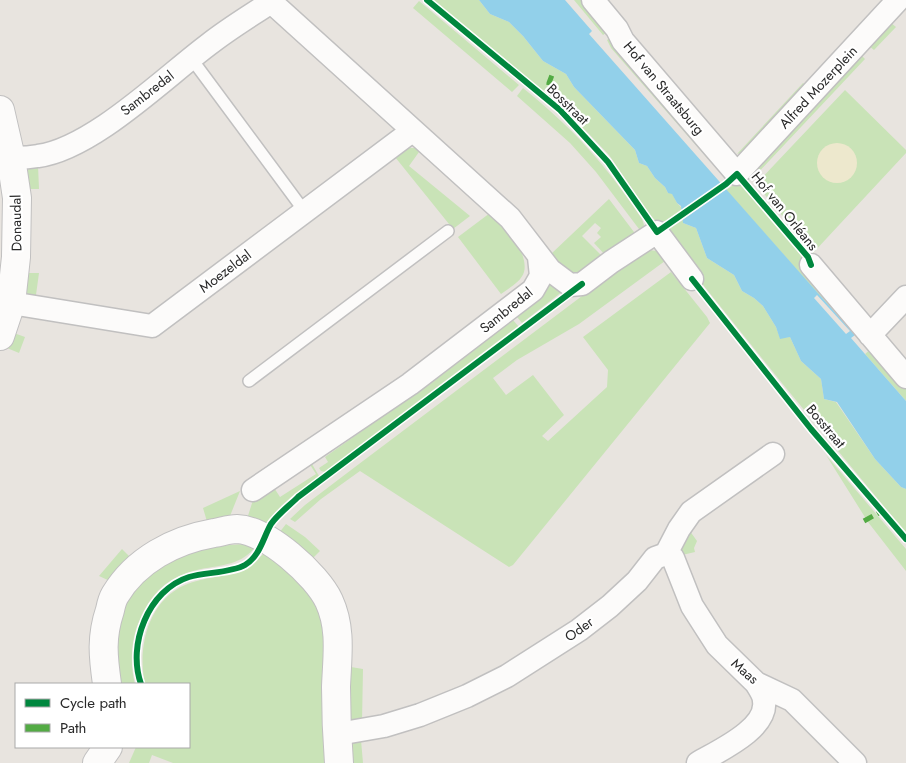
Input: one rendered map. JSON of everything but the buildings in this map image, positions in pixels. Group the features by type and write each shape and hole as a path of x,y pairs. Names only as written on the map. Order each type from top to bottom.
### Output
{"street":[{"name":"Alfred Mozerplein","path":"738,174 898,0"},
{"name":"Sambredal","path":"6,157 39,156 62,149 82,139 118,116 208,44 270,1 510,218 540,257 541,276 533,290 410,384 252,490"},
{"name":"Hof van Straatsburg","path":"601,3 623,41 738,174"},
{"name":"Donaudal","path":"0,110 6,157 17,198 16,257 11,303 0,336"},
{"name":"Moezeldal","path":"11,303 152,326 412,131"},
{"path":"540,257 550,270 570,285 582,284 611,262 657,232 692,279"},
{"name":"Hof van Orléans","path":"811,265 906,377"},
{"path":"870,335 906,297"},
{"name":"Oder","path":"338,734 384,726 420,715 467,696 507,676 579,630 610,606 637,581 655,558 666,554 679,529 691,512 773,454"},
{"path":"107,683 102,646 104,627 114,596 135,569 167,547 200,536 237,530 265,538 291,557 323,589 338,627 336,689 339,763"},
{"name":"Maas","path":"666,554 673,558 692,606 709,634 734,663 756,683 792,700 855,763"},
{"path":"756,683 764,701 761,719"},
{"path":"698,763 745,736 761,719 792,700"}],"lane":[{"path":"191,58 305,212"},
{"path":"249,381 448,230"}],"green space":[{"path":"433,0 479,0 490,14 509,22 543,61 566,74 574,87 635,150 639,163 647,166 668,193 672,193 677,203 683,209 666,221 656,221 609,155 588,133 530,80"},
{"path":"574,0 585,0 610,30 603,35"},
{"path":"419,1 519,85 512,92 413,8"},
{"path":"891,23 896,27 874,50 869,46"},
{"path":"613,36 710,158 708,159 611,48 607,40"},
{"path":"861,55 865,59 752,179 753,172"},
{"path":"803,83 808,87 744,152 737,154"},
{"path":"523,88 573,133 616,182 642,219 644,225 642,233 596,172 570,143 517,96"},
{"path":"845,90 906,150 906,153 813,253 756,184"},
{"path":"406,148 415,148 419,152 409,166 470,216 453,229 395,157"},
{"path":"38,165 39,189 25,189 25,171"},
{"path":"741,183 806,260 865,340 862,343 726,190 735,184"},
{"path":"609,199 637,236 607,257 594,243 601,237 597,233 601,228 595,223 582,236 605,259 584,274 570,275 551,254"},
{"path":"490,213 509,231 523,256 525,265 520,279 501,294 458,237"},
{"path":"683,220 683,223 696,228 707,258 734,275 742,291 763,306 776,327 780,338 790,337 801,361 821,379 824,399 836,402 875,459 901,487 906,489 906,533 671,245 667,233 670,228"},
{"path":"649,250 657,251 665,261 579,324 517,360 493,378 506,395 533,375 564,415 542,436 548,441 607,387 608,370 583,337 671,272 710,323 513,565 509,567 360,471 321,499 295,522 290,519 305,505 582,296"},
{"path":"23,273 39,273 35,302 22,293"},
{"path":"551,280 563,291 522,323 517,317 539,299"},
{"path":"513,320 519,327 325,472 321,471 319,468 328,462 325,457 410,397 423,385 430,384"},
{"path":"11,332 25,337 19,353 5,346"},
{"path":"872,348 906,388 906,401 865,354"},
{"path":"826,455 906,549 906,571 868,522"},
{"path":"309,459 319,476 282,505 265,524 247,519 253,500 271,483 280,497 316,474 307,460"},
{"path":"240,491 228,521 208,525 203,508"},
{"path":"286,524 305,537 320,551 312,559 279,533"},
{"path":"687,527 697,541 694,548 695,552 678,556"},
{"path":"244,544 256,546 238,561 189,572 170,581 162,588 149,603 138,624 134,638 132,662 135,683 119,683 114,660 118,623 128,597 144,576 188,552 216,546"},
{"path":"122,549 132,559 112,582 99,576"},
{"path":"266,552 309,588 325,622 329,763 173,763 152,755 149,763 129,763 136,748 190,748 190,683 145,683 143,670 144,641 154,614 172,592 185,585 245,570"},
{"path":"351,667 363,669 362,722 354,721 350,718 348,712 347,697"},
{"path":"361,740 363,763 348,763 351,746 353,743"}],"sand":[{"path":"841,143 848,146 854,152 857,163 856,171 848,180 841,183 833,183 826,180 818,171 817,159 820,152 829,144"}],"water":[{"path":"479,0 565,0 592,31 589,34 855,335 851,338 906,401 906,489 901,487 875,459 837,402 824,399 821,379 801,361 790,337 780,339 776,327 763,306 742,291 734,275 707,258 696,228 683,223 681,206 672,194 668,193 665,187 655,178 647,166 639,163 635,150 574,87 566,74 543,61 509,22 490,14"}],"pier":[{"path":"722,182 728,188 681,221 680,211"},
{"path":"817,295 850,331 846,334 814,298"}],"marked path":[{"path":"547,100 552,75"},
{"path":"864,521 882,511"}],"cycle path":[{"name":"Bosstraat","path":"427,0 560,110 608,162 657,232 726,184 737,174 808,257 811,265"},
{"name":"Bosstraat","path":"692,279 811,429 906,539"},
{"path":"141,683 137,669 139,636 152,606 162,594 175,584 189,577 233,570 245,565 258,552 274,520 298,497 582,284"}]}
